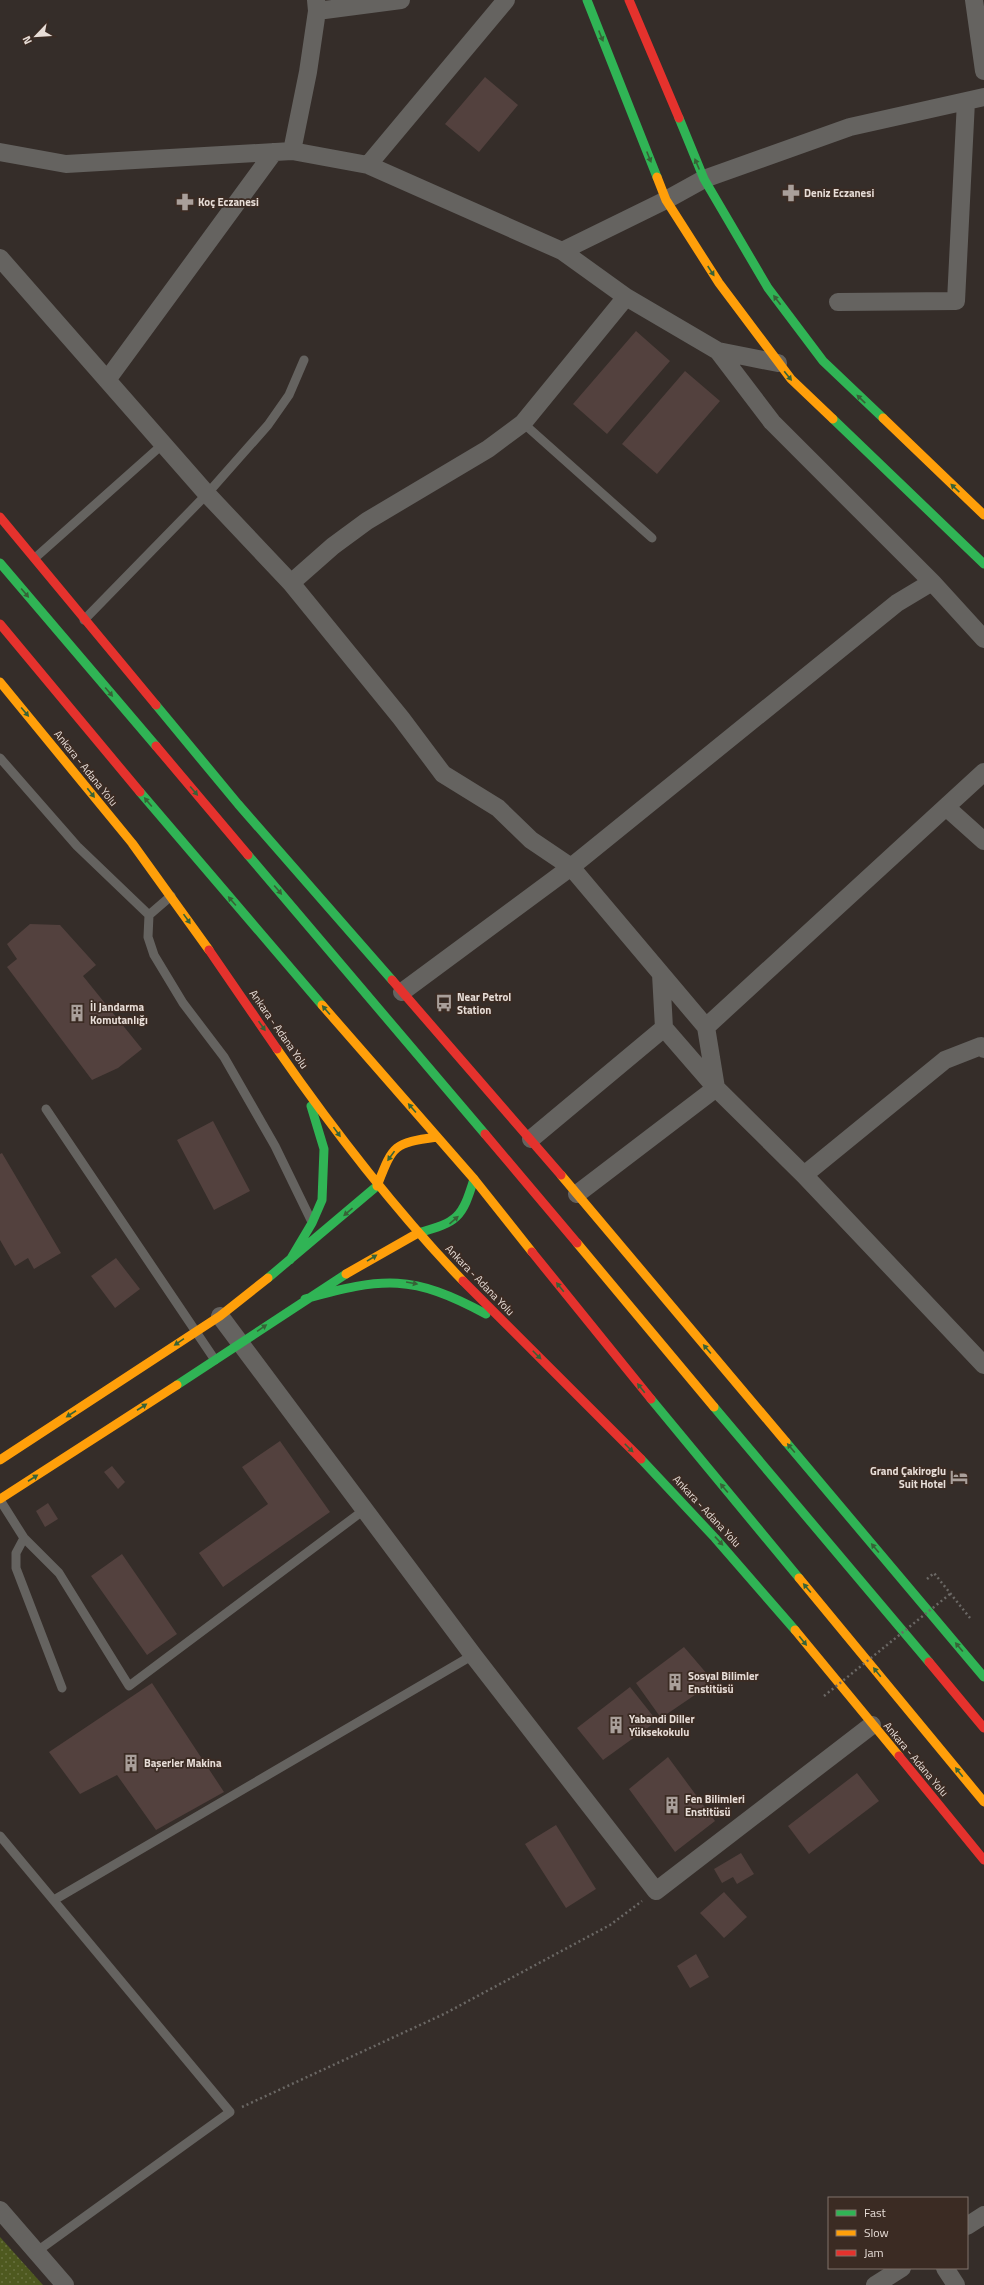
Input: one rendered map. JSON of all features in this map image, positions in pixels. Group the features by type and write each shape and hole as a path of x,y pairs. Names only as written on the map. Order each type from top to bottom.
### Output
{"main road":[{"path":"587,0 666,200 719,283 791,379 984,564"},
{"path":"629,0 704,179 768,288 823,361 984,515"},
{"path":"0,517 238,804 402,992 523,1146 574,1197 984,1677"},
{"path":"0,563 507,1160 555,1212 984,1728"},
{"path":"0,624 202,866 474,1179 646,1393 984,1802"},
{"name":"Ankara - Adana Yolu","path":"0,682 68,762 171,896 305,1088 377,1186 418,1233 671,1490 745,1570 984,1860"},
{"path":"290,1260 312,1223 322,1200 324,1149 305,1088"},
{"path":"0,1460 220,1316 290,1260 377,1186 389,1156 406,1141 437,1137"},
{"path":"507,1160 523,1146"},
{"path":"0,1500 240,1344 305,1299 386,1250 418,1233 448,1225 464,1211 474,1179"},
{"path":"305,1299 359,1284 403,1282 446,1292 510,1328"}],"street":[{"path":"107,380 283,151 308,72 317,5 401,0"},
{"path":"368,165 506,0"},
{"path":"974,0 984,71"},
{"path":"562,251 666,200 704,179 850,127 984,97"},
{"path":"838,302 956,300 966,101"},
{"path":"0,152 66,164 283,151 368,165 562,251 626,297 718,351 778,363"},
{"path":"0,258 207,494 291,583 401,718 443,774 498,808 531,840 571,867 706,1027 716,1088"},
{"path":"291,583 333,546 367,521 488,449 523,423 626,297"},
{"path":"718,351 772,422 932,582 984,639"},
{"path":"402,992 571,867 891,608 932,582"},
{"path":"706,1027 984,772"},
{"path":"946,807 984,841"},
{"path":"661,974 664,1028 716,1088 804,1175 984,1365"},
{"path":"523,1146 664,1028"},
{"path":"804,1175 945,1060 983,1047"},
{"path":"574,1197 716,1088"},
{"path":"220,1316 473,1655 656,1891 872,1725"},
{"path":"0,2210 65,2285"},
{"path":"968,2225 984,2215"},
{"path":"875,2285 900,2269"},
{"path":"946,2269 956,2285"}],"lane":[{"path":"84,620 207,494 280,409 289,395 304,360"},
{"path":"523,423 652,538"},
{"path":"35,558 164,444"},
{"path":"0,758 77,846 149,915"},
{"path":"171,896 149,915 148,937 154,955 183,1003 224,1057 275,1146 312,1223"},
{"path":"46,1109 194,1332 215,1360"},
{"path":"0,1500 24,1538 59,1573 129,1686 364,1510"},
{"path":"24,1538 16,1553 16,1568 62,1688"},
{"path":"54,1900 473,1655"},
{"path":"0,1836 230,2112 36,2252"}],"path":[{"path":"934,1572 970,1618"},
{"path":"824,1696 950,1594"},
{"path":"230,2112 444,2014 610,1925 656,1891"}],"green space":[{"path":"0,2237 43,2285 0,2285"}],"building":[{"path":"485,77 518,105 479,152 445,124"},
{"path":"636,331 670,361 607,434 573,404"},
{"path":"685,371 720,401 657,474 622,444"},
{"name":"İl Jandarma Komutanlığı","path":"30,924 60,925 96,965 83,976 142,1049 118,1068 92,1080 7,967 17,959 7,944"},
{"path":"213,1121 250,1191 214,1210 177,1140"},
{"path":"2,1153 61,1253 34,1269 28,1258 15,1266 0,1240 0,1154"},
{"path":"116,1258 140,1289 115,1308 91,1276"},
{"path":"280,1441 330,1512 223,1587 199,1553 268,1504 242,1467"},
{"path":"112,1466 125,1482 118,1489 104,1472"},
{"path":"48,1503 58,1519 45,1527 36,1511"},
{"path":"122,1554 177,1634 147,1655 91,1576"},
{"name":"Sosyal Bilimler Enstitüsü","path":"684,1647 714,1682 661,1718 636,1683"},
{"name":"Başerler Makina","path":"152,1683 224,1792 156,1830 117,1775 80,1794 49,1752"},
{"name":"Yabandi Diller Yüksekokulu","path":"630,1687 657,1721 603,1760 577,1728"},
{"name":"Fen Bilimleri Enstitüsü","path":"668,1757 715,1821 675,1852 629,1789"},
{"path":"857,1773 879,1801 809,1854 788,1826"},
{"path":"556,1825 596,1889 566,1908 525,1844"},
{"path":"741,1853 754,1874 737,1884 733,1877 722,1883 714,1869"},
{"path":"724,1892 747,1917 724,1938 700,1913"},
{"path":"696,1954 709,1977 690,1988 677,1966"}],"traffic: fast":[{"path":"587,0 657,177"},
{"path":"679,118 704,179 768,288 823,361 883,418"},
{"path":"833,419 984,564"},
{"path":"0,563 156,746"},
{"path":"156,705 238,804 392,980"},
{"path":"140,792 322,1005"},
{"path":"248,855 485,1134"},
{"path":"290,1260 312,1223 322,1200 324,1149 311,1106"},
{"path":"418,1233 442,1225 456,1216 462,1210 466,1202 474,1179"},
{"path":"268,1278 377,1186"},
{"path":"177,1385 346,1274"},
{"path":"305,1299 356,1286 397,1283 417,1286 438,1292 486,1314"},
{"path":"651,1399 799,1578"},
{"path":"714,1407 929,1662"},
{"path":"786,1442 984,1677"},
{"path":"641,1459 715,1538 795,1630"}],"traffic: slow":[{"path":"657,177 666,200 719,283 791,379 833,419"},
{"path":"883,418 984,515"},
{"path":"0,682 132,843 209,950"},
{"path":"322,1005 474,1179 532,1252"},
{"path":"277,1049 320,1110 389,1198 463,1281"},
{"path":"377,1186 387,1162 396,1148 411,1141 437,1137"},
{"path":"561,1175 786,1442"},
{"path":"346,1274 418,1233"},
{"path":"577,1243 714,1407"},
{"path":"0,1460 220,1316 268,1278"},
{"path":"0,1499 177,1385"},
{"path":"799,1578 984,1802"},
{"path":"795,1630 899,1756"}],"traffic: jam":[{"path":"629,0 679,118"},
{"path":"0,517 156,705"},
{"path":"0,624 140,792"},
{"path":"156,746 248,855"},
{"path":"209,950 277,1049"},
{"path":"392,980 561,1175"},
{"path":"485,1134 577,1243"},
{"path":"532,1252 651,1399"},
{"path":"463,1281 641,1459"},
{"path":"929,1662 984,1728"},
{"path":"899,1756 984,1860"}],"place":[{"name":"Deniz Eczanesi","path":"791,193"},
{"name":"Koç Eczanesi","path":"185,202"},
{"name":"Near Petrol Station","path":"444,1003"},
{"name":"İl Jandarma Komutanlığı","path":"77,1013"},
{"name":"Grand Çakiroglu Suit Hotel","path":"959,1477"},
{"name":"Sosyal Bilimler Enstitüsü","path":"675,1682"},
{"name":"Yabandi Diller Yüksekokulu","path":"616,1725"},
{"name":"Başerler Makina","path":"131,1763"},
{"name":"Fen Bilimleri Enstitüsü","path":"672,1805"}]}
